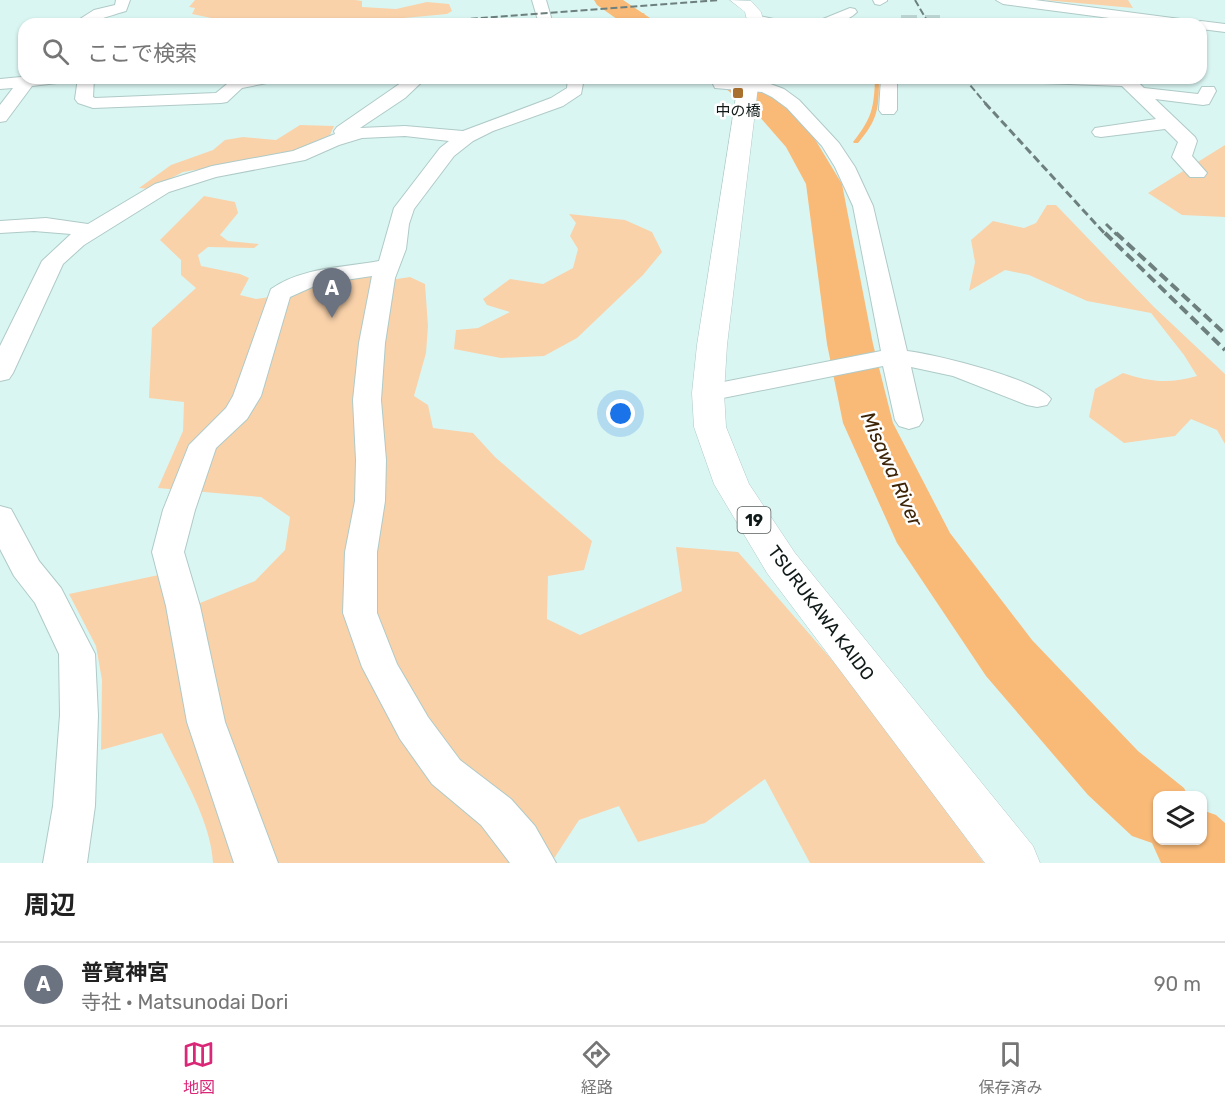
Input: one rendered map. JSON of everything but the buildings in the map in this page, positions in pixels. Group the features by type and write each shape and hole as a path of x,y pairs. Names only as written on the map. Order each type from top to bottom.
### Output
{"main road":[{"path":"738,0 750,8 754,18"},
{"name":"TSURUKAWA KAIDO","path":"742,87 712,345 708,393 710,427 732,484 781,563 1015,863"}],"street":[{"path":"90,18 99,13 121,8 123,0"},
{"path":"539,0 544,18"},
{"path":"1003,0 1142,18"},
{"path":"938,7 944,18"},
{"path":"1207,26 1225,28"},
{"path":"0,84 18,81"},
{"path":"0,117 24,84"},
{"path":"86,84 84,99 93,103 221,98 230,84"},
{"path":"346,136 343,131 411,84"},
{"path":"534,863 520,840 496,812 446,772 414,728 380,667 360,612 361,552 370,501 372,460 367,400 374,327 387,266 395,249 398,225 404,208 447,152 466,137 487,127 558,102 575,90 576,84"},
{"path":"888,110 889,84"},
{"path":"1131,84 1203,99 1208,91"},
{"path":"1131,84 1188,141 1182,156 1197,173"},
{"path":"742,87 778,93 805,115 830,143 857,189 863,206 890,358 901,387 909,420"},
{"path":"1101,132 1169,123"},
{"path":"0,373 53,261 76,240 144,197 177,182 212,172 292,158 346,136 391,131 466,137"},
{"path":"0,227 25,224 65,225 91,231"},
{"path":"256,863 206,722 183,606 168,552 179,510 203,445 237,413 247,396 279,294 289,285 306,280 387,266"},
{"path":"708,393 890,358 927,360 1037,399"},
{"path":"0,518 26,568 49,597 77,654 79,715 76,776 74,806 64,863"}],"shaded area":[{"path":"195,0 355,0 362,1 362,7 396,9 427,2 449,4 452,11 447,14 404,18 211,18 192,14 195,8 189,7"},
{"path":"1044,0 1128,0 1133,8"},
{"path":"300,125 334,126 330,135 283,155 183,172 150,189 139,188 171,165 213,150 225,140 243,137 276,140"},
{"path":"1225,145 1225,217 1182,215 1148,193"},
{"path":"204,196 235,202 238,213 220,235 228,241 259,244 254,248 208,247 198,255 201,266 249,278 240,295 256,299 284,295 304,283 377,271 377,282 410,277 425,284 428,326 426,353 414,396 428,405 433,428 473,433 495,457 592,541 584,570 548,576 547,619 580,635 682,591 676,547 738,552 859,691 984,863 810,863 765,779 705,823 638,842 619,806 579,820 555,857 545,863 213,863 207,830 201,813 162,733 101,750 102,680 96,646 69,594 187,569 200,603 255,581 285,550 290,517 261,497 158,488 183,431 184,402 149,398 152,328 196,288 181,275 181,260 160,240"},
{"path":"1047,205 1056,205 1154,307 1225,374 1225,444 1217,430 1191,419 1175,436 1124,443 1089,417 1095,389 1123,373 1160,381 1197,376 1184,355 1151,313 1087,301 1029,275 1005,270 969,291 975,262 971,240 993,221 1024,228 1036,223"},
{"path":"569,214 625,220 652,232 662,252 643,275 577,338 544,356 501,358 454,349 456,330 478,328 510,312 487,305 483,299 510,279 543,284 573,268 578,249 570,236 576,223"}],"waterway":[{"name":"Misawa River","path":"606,0 632,18"},
{"path":"624,14 643,14"},
{"name":"Misawa River","path":"738,84 769,108 801,143 824,184 850,344 868,423 926,543 1009,658 1113,773 1153,808"},
{"path":"856,142 872,120 877,84"},
{"name":"Misawa River","path":"1195,845 1215,863"}],"railway":[{"path":"480,18 719,0"},
{"path":"915,0 926,18"},
{"path":"969,84 986,104"},
{"path":"985,103 1106,235"},
{"path":"1106,224 1117,235"},
{"path":"1105,233 1225,350"},
{"path":"1116,233 1225,334"}],"place":[{"name":"中の橋","path":"738,93"},
{"name":"普寛神宮","path":"332,318"}]}
